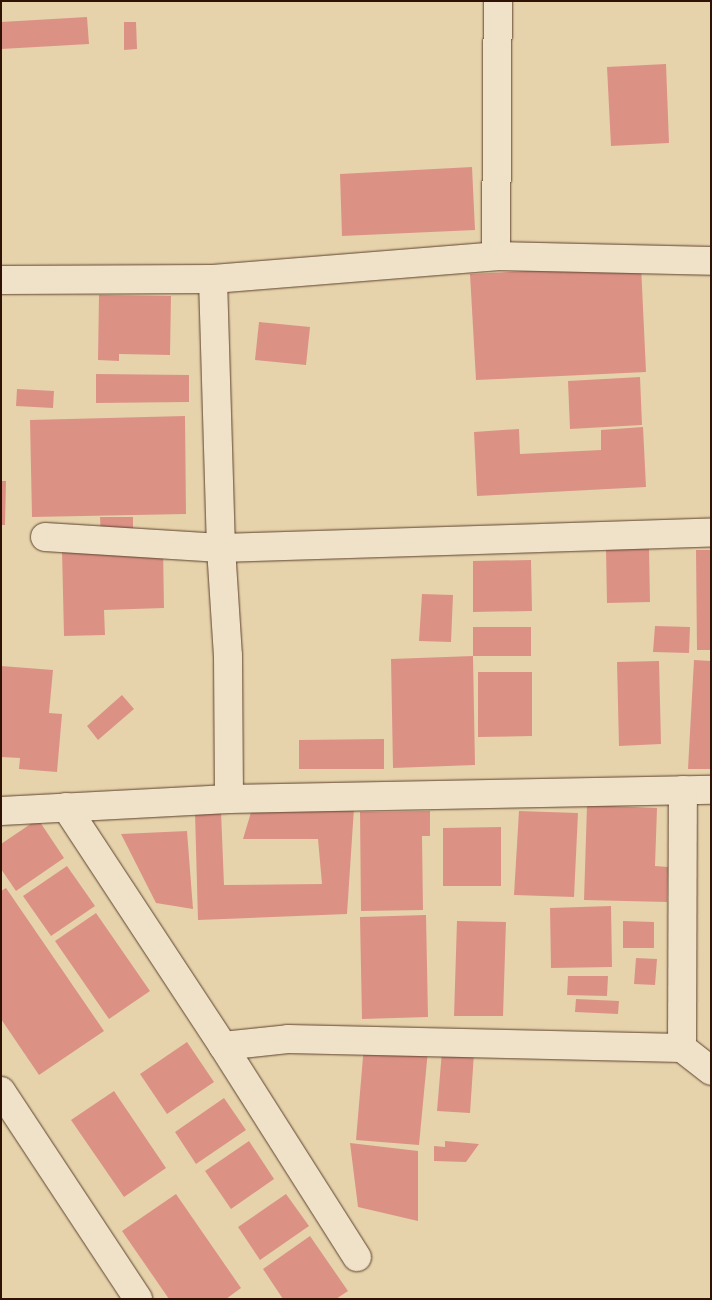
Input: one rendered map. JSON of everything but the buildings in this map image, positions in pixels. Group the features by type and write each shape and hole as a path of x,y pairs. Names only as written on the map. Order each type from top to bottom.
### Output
{"street":[{"path":"496,256 498,1"},
{"path":"1,280 212,279 496,256 711,261"},
{"path":"212,279 221,548 228,656 229,799"},
{"path":"45,537 221,548 711,533"},
{"path":"682,790 682,1048"},
{"path":"1,811 229,799 711,790"},
{"path":"66,808 224,1046 357,1256"},
{"path":"224,1046 288,1039 682,1048 711,1071"},
{"path":"1,1091 138,1299"}]}
